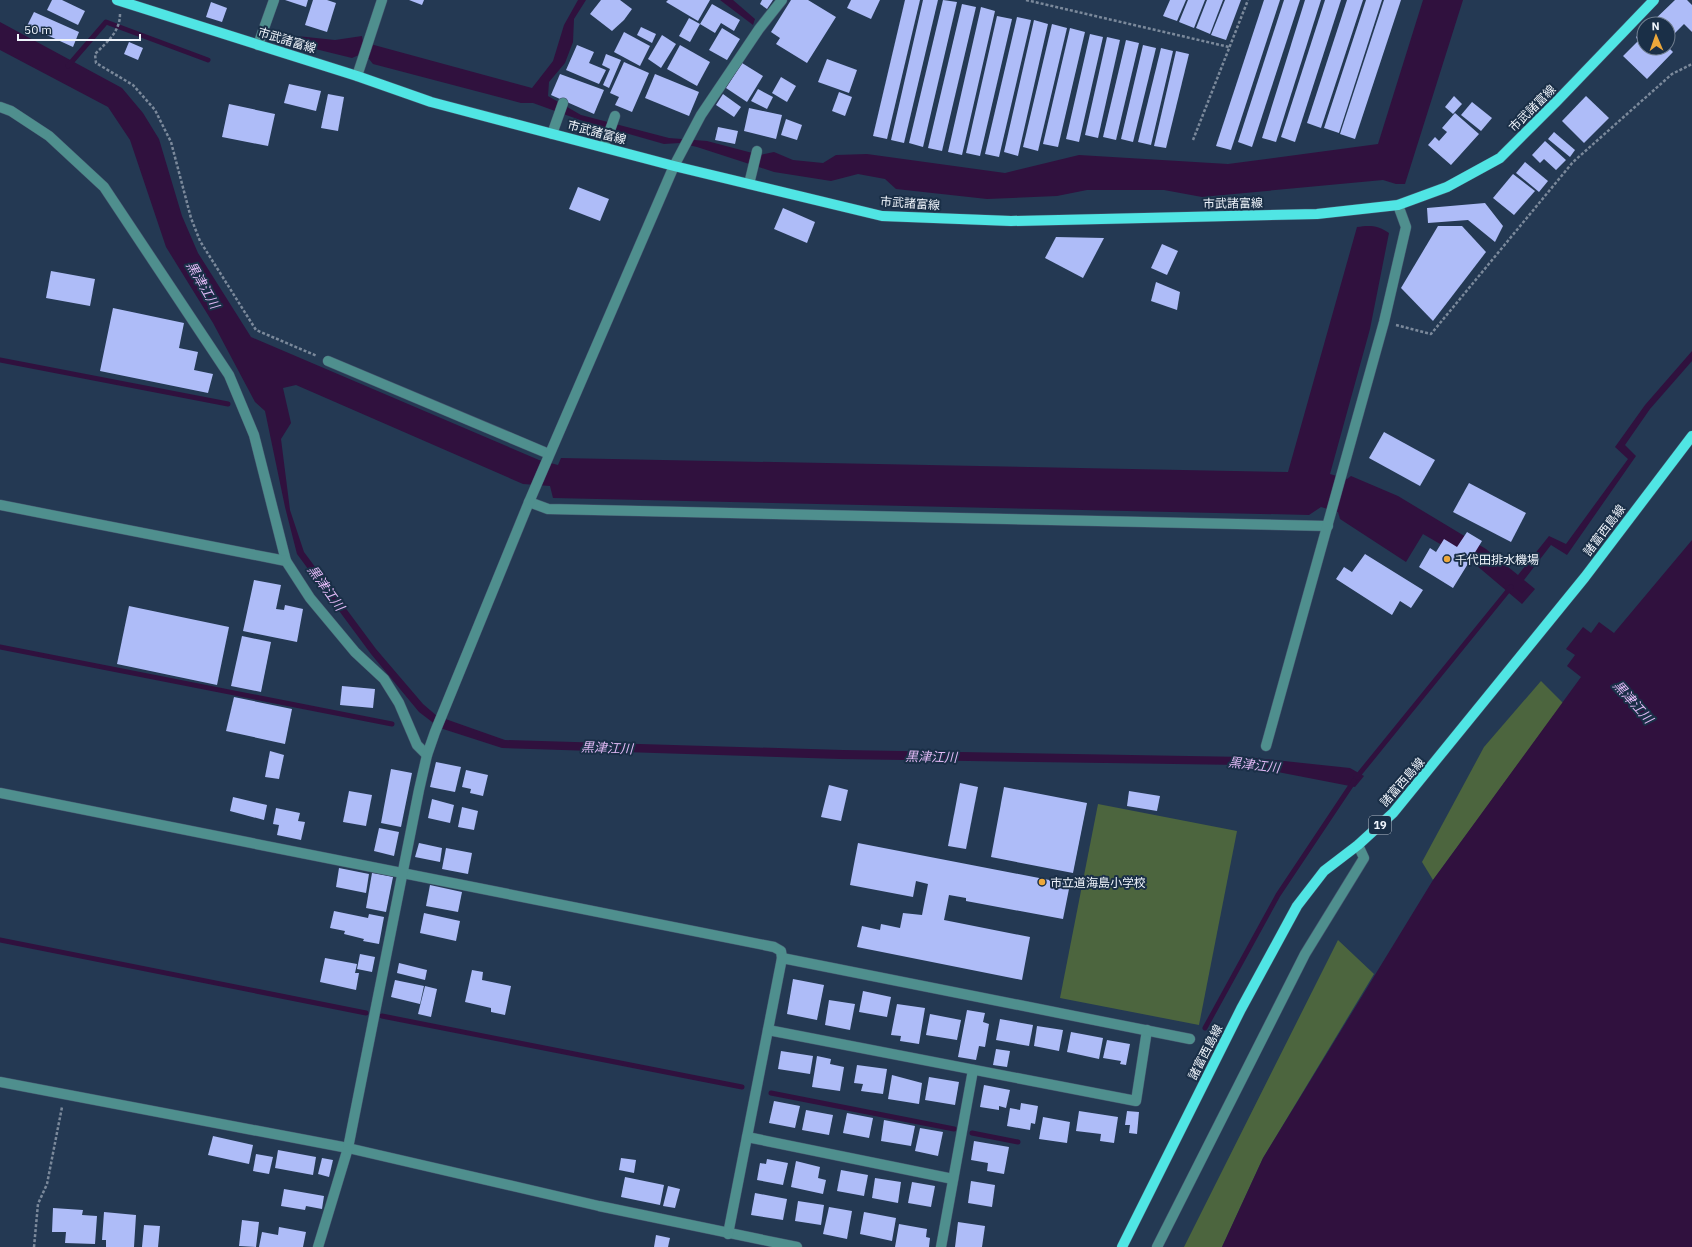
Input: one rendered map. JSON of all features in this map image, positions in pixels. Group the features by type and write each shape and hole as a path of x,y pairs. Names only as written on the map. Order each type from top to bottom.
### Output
{"main road":[{"name":"市武諸富線","path":"117,0 357,76 431,102 674,166 882,216 1011,221 1317,214 1398,205 1447,187 1500,158 1654,0"},
{"name":"諸富西島線","path":"1122,1247 1241,1009 1297,906 1324,871 1358,845 1393,813 1442,755 1585,576 1692,436"}],"street":[{"path":"258,45 274,0"},
{"path":"357,76 382,0"},
{"path":"318,1247 348,1148 402,873 427,755 446,701 549,454 674,166 701,115 731,70 782,0"},
{"path":"552,134 563,103"},
{"path":"0,107 11,111 49,136 104,187 229,375 254,435 286,561 315,604 355,652 384,680 399,703 417,745 427,755"},
{"path":"604,148 615,116"},
{"path":"749,184 757,151"},
{"path":"1266,746 1384,322 1406,227 1398,205"},
{"path":"328,361 549,454"},
{"path":"529,502 548,509 1328,526"},
{"path":"0,505 286,561"},
{"path":"0,793 774,947 780,951 782,958 728,1234"},
{"path":"1157,1247 1305,954 1364,858 1358,845"},
{"path":"782,958 1190,1038"},
{"path":"768,1030 1136,1101 1147,1030"},
{"path":"941,1247 973,1070"},
{"path":"0,1082 348,1148 728,1234 797,1247"},
{"path":"747,1137 953,1179"}],"path":[{"path":"1026,0 1229,47"},
{"path":"1193,140 1248,0"},
{"path":"120,23 115,33 95,54 96,63 134,85 155,110 171,142 191,218 200,241 256,330 328,361"},
{"path":"1384,322 1431,334 1573,162 1672,74 1692,64"},
{"path":"34,1247 38,1204 47,1184 64,1094"}],"green space":[{"path":"1541,681 1563,703 1433,880 1422,862 1484,747"},
{"path":"1098,804 1237,831 1199,1025 1060,998"},
{"path":"1338,940 1374,974 1263,1158 1222,1247 1184,1247"}],"water":[{"path":"578,0 586,0 574,19 573,42 565,63 549,82 548,96 581,115 669,138 707,141 760,155 774,152 793,160 823,163 836,155 867,154 1005,173 1079,155 1228,164 1378,144 1423,0 1463,0 1405,184 1396,184 1383,180 1202,197 1164,190 1087,190 1057,196 987,199 896,189 885,179 858,174 831,181 774,172 697,147 680,143 664,144 580,120 533,103 521,103 373,64 369,59 359,55 352,58 299,45 297,36 335,40 362,36 363,42 532,88 553,61 564,25"},
{"path":"720,0 733,0 755,19 753,25"},
{"path":"0,22 122,88 143,113 159,139 182,216 198,253 251,337 539,460 558,465 561,458 1288,472 1357,227 1373,226 1381,228 1389,233 1370,329 1330,474 1347,479 1351,476 1398,496 1486,549 1518,575 1549,536 1566,544 1628,459 1615,447 1645,405 1692,351 1692,361 1650,409 1625,445 1636,456 1567,555 1551,545 1524,580 1535,589 1522,604 1476,565 1423,534 1406,562 1340,519 1338,512 1321,507 1309,515 553,498 550,486 523,484 296,385 283,388 291,423 281,439 290,510 304,552 376,649 423,704 437,716 505,740 843,750 1246,757 1350,768 1364,776 1355,787 1241,765 840,759 502,748 440,728 419,712 371,654 297,554 285,507 265,411 255,402 213,323 166,247 130,140 108,107 0,50"},
{"path":"1692,540 1692,1247 1222,1247 1263,1158 1433,880 1581,677 1567,666 1575,655 1566,649 1583,627 1591,633 1599,622 1614,633"}],"building":[{"path":"52,0 62,0 85,11 78,25 47,10"},
{"path":"285,0 308,0 306,7"},
{"path":"313,0 327,0 336,3 327,32 305,25"},
{"path":"409,0 424,0 422,5"},
{"path":"601,0 620,0 632,9 624,20 612,31 590,14"},
{"path":"668,0 710,0 698,21 666,2"},
{"path":"762,0 773,0 767,9 760,4"},
{"path":"791,0 808,0 836,17 807,63 776,44 780,38 771,32"},
{"path":"851,0 880,0 871,19 847,8"},
{"path":"905,0 920,0 887,139 873,136"},
{"path":"923,0 938,0 904,143 891,140"},
{"path":"943,0 957,2 923,147 909,143"},
{"path":"1170,0 1186,0 1177,21 1163,16"},
{"path":"1188,0 1205,0 1194,28 1179,22"},
{"path":"1207,0 1223,0 1210,34 1196,28"},
{"path":"1225,0 1241,0 1226,40 1211,35"},
{"path":"1264,0 1280,0 1231,150 1216,146"},
{"path":"1284,0 1300,0 1252,147 1238,142"},
{"path":"1305,0 1321,0 1276,142 1262,138"},
{"path":"1325,0 1341,0 1295,142 1281,137"},
{"path":"1347,0 1363,0 1321,128 1307,123"},
{"path":"1366,0 1382,0 1339,133 1324,128"},
{"path":"1384,0 1401,0 1355,139 1340,134"},
{"path":"1675,0 1687,0 1692,5 1692,32 1684,24 1676,32 1676,16 1658,16"},
{"path":"211,2 227,8 222,22 206,17"},
{"path":"712,4 740,20 734,31 721,23 715,33 700,24"},
{"path":"962,4 976,7 942,151 928,148"},
{"path":"981,7 995,11 962,155 948,152"},
{"path":"34,12 79,32 73,47 27,26"},
{"path":"997,16 1012,19 980,156 966,153"},
{"path":"1017,17 1031,20 999,157 985,154"},
{"path":"689,18 700,24 690,42 679,36"},
{"path":"1034,20 1048,24 1018,156 1004,152"},
{"path":"1052,24 1067,28 1038,151 1023,147"},
{"path":"641,27 656,34 652,43 637,35"},
{"path":"722,28 740,39 727,60 709,50"},
{"path":"1070,28 1085,32 1058,147 1043,144"},
{"path":"624,32 650,46 640,66 614,52"},
{"path":"1090,34 1103,37 1079,142 1066,139"},
{"path":"662,35 676,44 661,68 648,59"},
{"path":"1107,37 1120,40 1098,138 1085,135"},
{"path":"1126,40 1139,43 1116,140 1103,137"},
{"path":"129,42 143,48 138,60 124,54"},
{"path":"1636,43 1636,56 1669,56 1647,79 1623,56"},
{"path":"577,45 594,52 589,63 606,70 599,84 566,70"},
{"path":"680,45 710,62 697,86 667,69"},
{"path":"1143,45 1156,48 1133,142 1121,139"},
{"path":"1161,48 1173,51 1151,145 1138,142"},
{"path":"1176,51 1189,54 1166,148 1154,146"},
{"path":"606,54 621,60 609,88 603,85 610,69 602,65"},
{"path":"827,59 857,70 849,93 818,82"},
{"path":"624,62 649,73 632,112 615,105 619,97 610,93"},
{"path":"742,63 763,76 747,102 726,88"},
{"path":"560,74 604,90 594,114 551,95"},
{"path":"655,74 699,92 689,116 645,98"},
{"path":"781,77 796,86 787,102 772,93"},
{"path":"289,84 321,91 316,111 284,103"},
{"path":"758,89 773,97 767,109 751,101"},
{"path":"839,92 852,97 845,116 832,111"},
{"path":"328,94 344,97 338,131 321,128"},
{"path":"723,94 741,107 734,117 716,105"},
{"path":"1454,96 1462,104 1453,114 1445,107"},
{"path":"1586,96 1609,118 1584,143 1562,121"},
{"path":"1472,102 1492,118 1481,131 1461,115"},
{"path":"229,104 275,114 268,146 222,137"},
{"path":"749,108 782,115 776,139 744,131"},
{"path":"1455,113 1479,134 1451,165 1428,145 1435,137 1439,141 1447,132 1442,128"},
{"path":"786,119 802,125 797,140 781,135"},
{"path":"718,127 738,131 735,144 715,140"},
{"path":"1554,132 1575,150 1570,157 1548,139"},
{"path":"1545,141 1566,160 1556,170 1544,159 1540,163 1532,155"},
{"path":"1525,162 1548,181 1539,192 1516,173"},
{"path":"1513,174 1535,191 1514,215 1493,198"},
{"path":"578,187 609,199 600,221 569,209"},
{"path":"1485,203 1503,226 1495,242 1468,220 1428,223 1427,208"},
{"path":"783,208 815,222 807,243 774,229"},
{"path":"1438,226 1462,226 1486,252 1433,321 1401,288"},
{"path":"1056,237 1104,238 1083,278 1045,258"},
{"path":"1162,244 1178,251 1167,275 1151,268"},
{"path":"51,271 95,279 90,306 46,298"},
{"path":"1156,282 1180,292 1177,310 1151,301"},
{"path":"113,308 184,323 179,348 198,352 194,370 213,374 208,393 100,371"},
{"path":"1384,432 1435,460 1420,486 1369,458"},
{"path":"1469,483 1526,513 1511,542 1453,512"},
{"name":"千代田排水機場","path":"1467,532 1482,541 1453,588 1419,567 1430,548 1436,552 1444,539 1457,547"},
{"path":"1365,554 1423,590 1411,608 1400,601 1392,615 1336,579 1344,567 1352,572"},
{"path":"254,580 281,585 276,609 284,610 285,605 303,609 297,642 243,631"},
{"path":"129,606 229,627 217,685 117,664"},
{"path":"242,636 271,642 261,692 231,686"},
{"path":"342,686 375,689 373,708 340,705"},
{"path":"234,697 292,709 285,744 226,731"},
{"path":"270,751 284,755 279,779 265,777"},
{"path":"436,762 461,767 455,792 430,787"},
{"path":"391,769 412,773 401,827 381,823"},
{"path":"466,770 488,775 483,796 470,793 471,789 462,787"},
{"path":"960,783 978,787 966,849 948,846"},
{"path":"829,785 848,790 841,821 821,817"},
{"path":"1004,787 1087,803 1073,873 991,857"},
{"path":"349,791 372,795 366,826 343,822"},
{"path":"1129,791 1160,796 1157,811 1127,806"},
{"path":"233,797 267,805 264,820 230,811"},
{"path":"432,799 454,805 450,823 428,818"},
{"path":"462,807 478,811 474,830 458,827"},
{"path":"276,808 300,813 298,821 305,822 301,840 277,835 279,825 273,824"},
{"path":"379,828 399,832 394,856 374,851"},
{"path":"419,843 442,848 440,862 415,857"},
{"path":"858,843 1070,884 1063,919 966,901 966,898 949,895 944,920 1030,937 1022,980 857,947 862,926 880,930 881,924 900,928 903,913 922,915 928,884 916,881 913,897 850,885"},
{"path":"446,848 472,853 468,874 442,869"},
{"path":"339,868 369,874 366,893 336,887"},
{"path":"372,873 393,877 386,912 366,908"},
{"path":"430,885 462,892 458,912 426,906"},
{"path":"334,911 368,918 369,914 384,917 379,944 363,941 364,939 344,934 345,931 330,928"},
{"path":"424,913 460,921 456,941 420,933"},
{"path":"360,954 375,957 372,972 357,969"},
{"path":"325,958 357,964 355,973 359,973 356,990 320,982"},
{"path":"399,963 427,970 425,980 397,973"},
{"path":"472,970 483,972 482,980 511,986 505,1015 491,1012 491,1008 465,1002"},
{"path":"793,979 824,985 817,1020 787,1014"},
{"path":"395,980 424,986 420,1004 391,997"},
{"path":"425,986 437,989 431,1017 418,1014"},
{"path":"863,991 891,997 887,1017 859,1012"},
{"path":"829,1000 855,1004 850,1030 825,1025"},
{"path":"897,1004 925,1008 919,1044 900,1041 901,1036 891,1035"},
{"path":"967,1010 985,1013 983,1022 989,1024 985,1047 979,1046 976,1060 958,1057"},
{"path":"930,1014 961,1020 957,1040 926,1035"},
{"path":"1000,1019 1033,1025 1029,1046 996,1040"},
{"path":"1037,1026 1063,1030 1059,1051 1034,1046"},
{"path":"1071,1032 1103,1038 1099,1059 1067,1052"},
{"path":"1107,1040 1130,1044 1126,1065 1120,1064 1121,1061 1103,1058"},
{"path":"996,1049 1010,1051 1007,1067 993,1065"},
{"path":"781,1051 813,1056 810,1074 778,1069"},
{"path":"817,1056 831,1059 830,1064 844,1067 840,1091 812,1087"},
{"path":"857,1065 887,1069 883,1094 861,1091 863,1084 854,1083"},
{"path":"892,1075 922,1083 919,1104 888,1099"},
{"path":"929,1077 959,1082 955,1105 925,1100"},
{"path":"984,1085 1010,1090 1006,1108 999,1106 999,1110 980,1107"},
{"path":"774,1101 800,1106 795,1128 769,1123"},
{"path":"1021,1103 1038,1106 1035,1124 1031,1123 1030,1130 1007,1126 1010,1108 1020,1110"},
{"path":"806,1110 833,1115 829,1135 802,1130"},
{"path":"1079,1111 1118,1117 1114,1143 1100,1141 1101,1134 1076,1131"},
{"path":"1127,1111 1139,1112 1137,1134 1129,1133 1130,1125 1125,1125"},
{"path":"847,1113 873,1118 869,1138 843,1133"},
{"path":"1043,1117 1070,1122 1067,1143 1039,1139"},
{"path":"884,1120 915,1126 911,1146 881,1141"},
{"path":"920,1128 943,1132 938,1156 915,1151"},
{"path":"213,1136 253,1145 249,1164 208,1155"},
{"path":"974,1141 1009,1147 1004,1174 987,1171 988,1163 971,1160"},
{"path":"278,1150 316,1157 313,1175 275,1168"},
{"path":"256,1154 273,1157 269,1174 253,1171"},
{"path":"322,1158 333,1160 329,1177 318,1174"},
{"path":"621,1158 636,1160 634,1173 619,1170"},
{"path":"767,1159 788,1163 783,1185 757,1180 760,1163 766,1164"},
{"path":"796,1161 820,1167 818,1178 826,1180 823,1194 791,1187"},
{"path":"841,1170 868,1175 864,1196 837,1191"},
{"path":"625,1177 664,1185 660,1205 621,1197"},
{"path":"875,1178 901,1182 898,1203 872,1198"},
{"path":"971,1181 995,1185 992,1207 968,1203"},
{"path":"912,1182 935,1186 931,1207 908,1203"},
{"path":"668,1186 680,1189 675,1208 663,1206"},
{"path":"284,1189 324,1196 322,1209 306,1206 305,1210 281,1206"},
{"path":"755,1193 787,1199 783,1220 751,1215"},
{"path":"798,1201 824,1205 821,1225 795,1221"},
{"path":"829,1207 852,1211 847,1239 823,1234"},
{"path":"53,1208 83,1210 82,1215 97,1216 95,1244 65,1243 66,1232 52,1232"},
{"path":"104,1212 136,1215 134,1247 106,1247 106,1240 102,1240"},
{"path":"864,1212 896,1218 892,1241 860,1234"},
{"path":"242,1220 259,1222 256,1247 239,1246"},
{"path":"958,1222 985,1226 982,1247 955,1247"},
{"path":"899,1224 927,1229 926,1237 930,1238 929,1247 895,1247"},
{"path":"144,1225 160,1226 158,1247 142,1247"},
{"path":"279,1227 306,1232 303,1247 259,1247 262,1232 278,1235"},
{"path":"656,1235 670,1238 668,1247 654,1247"}],"waterway":[{"path":"68,66 106,22 208,60"},
{"path":"0,360 228,404"},
{"name":"黒津江川","path":"1356,778 1511,587"},
{"path":"0,647 392,724"},
{"path":"1205,1028 1278,895 1354,781"},
{"path":"0,940 366,1013"},
{"path":"382,1016 742,1087"},
{"path":"771,1093 954,1129"},
{"path":"972,1133 1018,1142"}],"place":[{"name":"千代田排水機場","path":"1447,559"},
{"name":"市立道海島小学校","path":"1042,882"}]}
